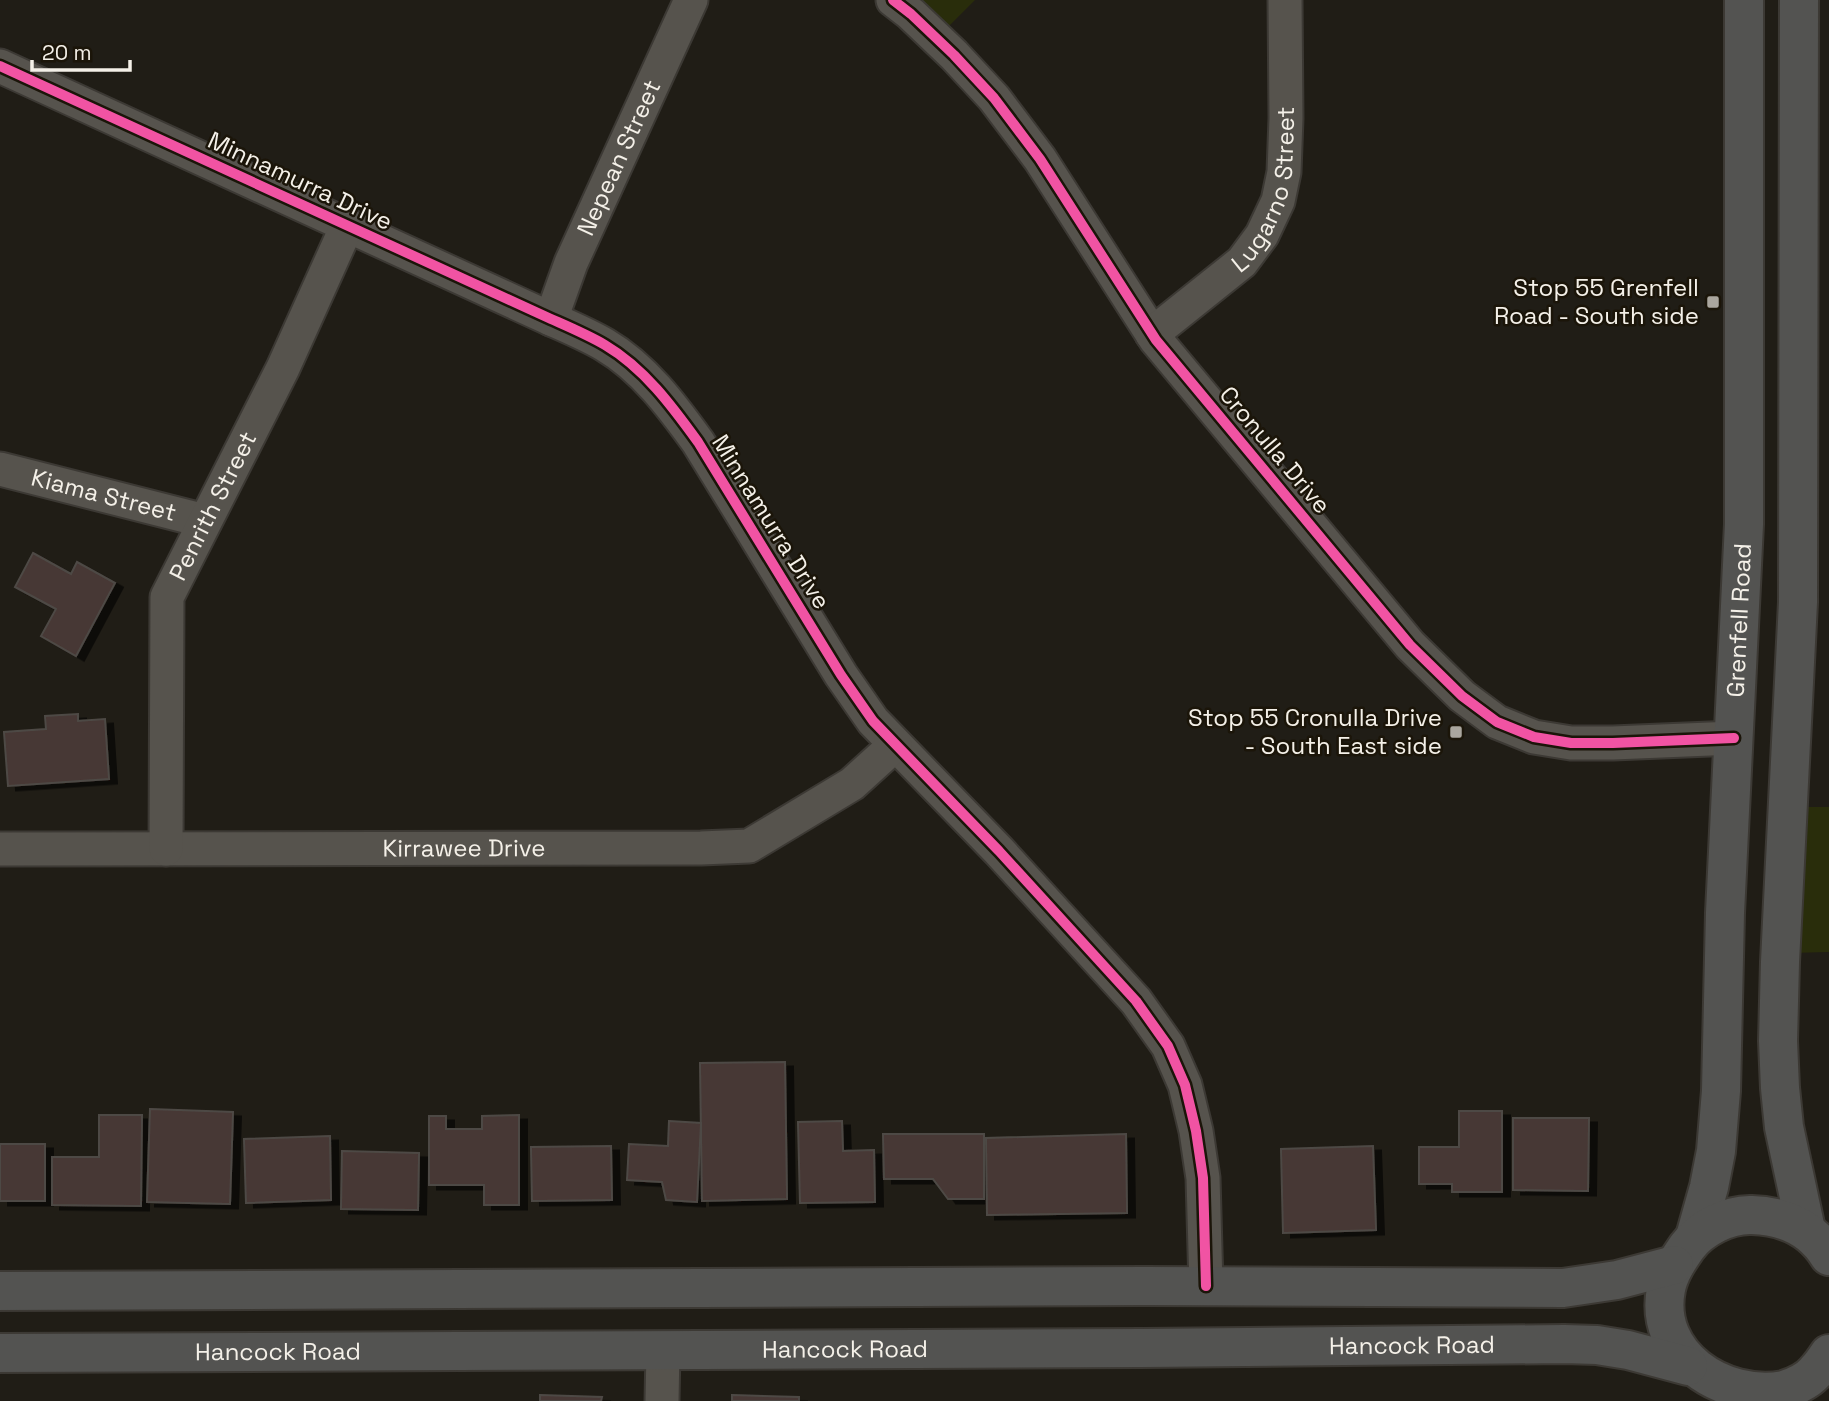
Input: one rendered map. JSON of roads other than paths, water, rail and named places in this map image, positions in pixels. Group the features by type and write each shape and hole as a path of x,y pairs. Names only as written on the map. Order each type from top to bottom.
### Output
{"main road":[{"name":"Grenfell Road","path":"1701,1382 1673,1343 1665,1318 1666,1290 1709,1187 1716,1151 1721,1091 1725,913 1744,524 1744,0"},
{"path":"1799,0 1799,576 1778,1041 1784,1127 1821,1245"},
{"path":"1734,738 1791,736"},
{"path":"0,1291 1206,1286 1563,1288 1617,1280 1684,1251 1720,1222 1749,1215 1779,1218 1821,1245"},
{"name":"Hancock Road","path":"0,1353 1564,1344 1628,1350 1726,1392 1750,1396 1774,1394 1813,1376"}],"street":[{"name":"Nepean Street","path":"551,318 571,263 691,0"},
{"name":"Cronulla Drive","path":"893,0 911,13 994,98 1040,159 1152,334 1410,645 1462,696 1497,722 1534,737 1571,743 1734,738"},
{"name":"Lugarno Street","path":"1152,334 1242,262 1262,235 1278,201 1284,172 1284,0"},
{"name":"Minnamurra Drive","path":"0,66 551,318 606,346 633,365 677,413 698,442 841,675 873,722 999,851 1136,1001 1168,1046 1185,1084 1196,1131 1203,1178 1206,1286"},
{"name":"Penrith Street","path":"166,849 167,597 283,368 347,226"},
{"name":"Kiama Street","path":"0,469 205,521"},
{"name":"Kirrawee Drive","path":"0,849 749,846 852,784 895,745"},
{"path":"662,1401 663,1350"}],"place":[{"name":"Stop 55 Grenfell Road - South side","path":"1713,302"},
{"name":"Stop 55 Cronulla Drive - South East side","path":"1456,732"}]}
